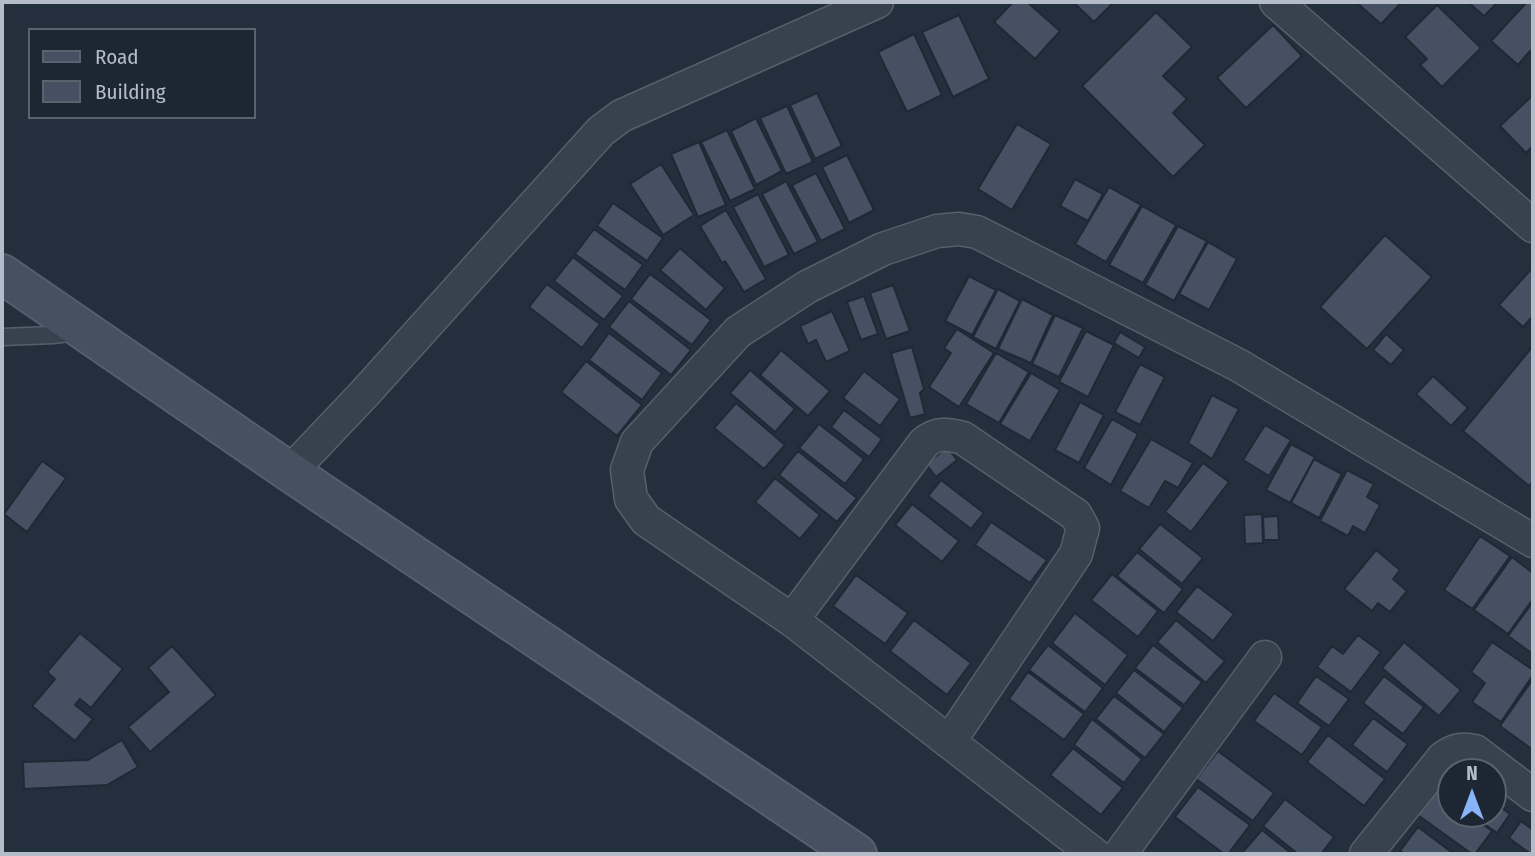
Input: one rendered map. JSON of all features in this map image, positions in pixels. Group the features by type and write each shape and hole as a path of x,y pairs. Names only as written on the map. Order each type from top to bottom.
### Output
{"main road":[{"path":"2,274 290,472 857,854"}],"street":[{"path":"290,472 364,394 601,131 621,116 877,2"},
{"path":"1276,2 1533,226"},
{"path":"1094,854 792,620 646,520 631,499 627,470 637,442 738,332 807,287 884,249 937,231 959,229 977,232 1238,365 1533,541"},
{"path":"792,620 924,443 933,436 946,433 963,438 1076,515 1083,528 1076,554 949,742"},
{"path":"1120,854 1265,657"},
{"path":"1366,854 1443,758 1453,751 1475,751 1533,795"}],"lane":[{"path":"2,337 84,331"}],"building":[{"path":"1013,2 1027,2 1060,31 1035,59 994,22"},
{"path":"1073,2 1114,2 1094,22"},
{"path":"1356,2 1398,2 1400,4 1381,24"},
{"path":"1468,2 1498,2 1484,16"},
{"path":"1527,2 1533,2 1533,54 1530,51 1518,65 1491,41"},
{"path":"1437,5 1481,48 1442,87 1420,65 1427,59 1405,37"},
{"path":"1156,12 1192,47 1163,76 1187,99 1173,113 1205,145 1173,177 1082,86"},
{"path":"959,15 989,79 953,97 922,32"},
{"path":"1273,25 1302,56 1246,108 1217,78"},
{"path":"914,34 942,95 907,112 878,52"},
{"path":"817,93 842,146 815,159 790,105"},
{"path":"1533,95 1533,146 1526,153 1500,126"},
{"path":"787,106 813,162 786,174 760,118"},
{"path":"756,118 782,171 756,185 731,131"},
{"path":"1017,124 1051,144 1012,210 978,189"},
{"path":"727,130 755,189 730,201 701,142"},
{"path":"699,142 726,205 698,217 671,154"},
{"path":"847,155 874,210 849,223 822,167"},
{"path":"661,164 694,215 663,235 630,184"},
{"path":"816,173 845,229 821,241 792,185"},
{"path":"1075,179 1103,194 1088,221 1060,206"},
{"path":"786,181 818,242 794,254 762,194"},
{"path":"1109,187 1141,205 1106,262 1075,244"},
{"path":"758,194 789,255 764,267 733,207"},
{"path":"613,203 663,238 647,261 597,226"},
{"path":"1142,206 1176,225 1143,283 1109,265"},
{"path":"726,210 766,279 744,292 725,261 722,263 700,226"},
{"path":"1178,226 1207,241 1174,301 1145,285"},
{"path":"594,229 643,265 625,290 575,254"},
{"path":"1385,235 1432,277 1367,349 1320,307"},
{"path":"1208,242 1237,259 1209,310 1179,294"},
{"path":"680,248 725,288 706,310 660,270"},
{"path":"573,257 623,296 604,320 554,281"},
{"path":"1533,267 1533,316 1523,327 1499,305"},
{"path":"650,274 711,320 692,345 631,299"},
{"path":"969,276 996,290 972,335 945,321"},
{"path":"547,284 600,324 582,348 529,307"},
{"path":"893,285 910,331 886,339 870,293"},
{"path":"998,289 1020,301 996,349 973,337"},
{"path":"864,296 878,334 861,340 847,302"},
{"path":"1022,299 1053,315 1031,363 998,349"},
{"path":"629,301 691,350 671,375 609,327"},
{"path":"832,311 850,351 826,362 816,340 808,344 800,326"},
{"path":"1055,315 1083,328 1059,377 1032,364"},
{"path":"957,329 994,353 959,407 929,387 951,353 944,348"},
{"path":"1086,331 1114,345 1088,397 1059,382"},
{"path":"1120,332 1145,347 1139,358 1114,343"},
{"path":"609,333 662,373 642,400 589,360"},
{"path":"1386,334 1404,350 1391,365 1373,350"},
{"path":"1533,346 1533,482 1529,486 1463,431"},
{"path":"912,347 924,389 920,393 925,414 910,418 891,353"},
{"path":"781,350 830,391 808,416 760,375"},
{"path":"996,353 1029,372 999,423 966,404"},
{"path":"586,361 642,405 617,436 561,392"},
{"path":"1140,364 1165,377 1140,425 1115,412"},
{"path":"750,370 795,409 775,432 730,393"},
{"path":"864,371 900,399 880,426 843,398"},
{"path":"1031,373 1060,390 1030,441 1000,424"},
{"path":"1433,376 1468,408 1451,426 1416,394"},
{"path":"1212,395 1239,409 1212,459 1188,443"},
{"path":"1080,402 1104,415 1079,463 1055,450"},
{"path":"736,403 785,445 764,469 714,428"},
{"path":"844,410 882,439 869,457 831,427"},
{"path":"1112,419 1138,434 1111,485 1084,468"},
{"path":"819,424 864,459 845,484 799,448"},
{"path":"1265,425 1291,440 1269,476 1243,460"},
{"path":"1151,439 1193,463 1178,488 1165,481 1149,508 1120,491"},
{"path":"1291,444 1315,457 1290,503 1266,490"},
{"path":"947,447 957,460 936,477 926,464"},
{"path":"798,451 857,498 837,522 779,475"},
{"path":"1314,459 1342,474 1319,518 1291,503"},
{"path":"42,461 66,478 27,532 4,514"},
{"path":"1203,463 1229,482 1191,532 1165,512"},
{"path":"1347,470 1374,484 1367,497 1380,505 1365,533 1353,526 1348,536 1320,521"},
{"path":"775,478 820,515 800,539 755,502"},
{"path":"941,480 984,513 971,529 928,496"},
{"path":"912,504 959,541 942,562 895,525"},
{"path":"1262,514 1263,543 1245,544 1244,515"},
{"path":"1278,516 1279,540 1264,540 1263,517"},
{"path":"991,522 1047,560 1030,583 975,545"},
{"path":"1160,524 1203,558 1182,584 1139,549"},
{"path":"1480,536 1510,556 1474,610 1444,590"},
{"path":"1376,550 1400,570 1393,579 1407,591 1390,612 1378,603 1372,611 1344,589"},
{"path":"1137,552 1183,589 1164,613 1117,576"},
{"path":"1512,557 1533,573 1533,599 1508,634 1474,610"},
{"path":"1112,574 1158,611 1138,637 1091,600"},
{"path":"856,575 908,613 885,644 833,606"},
{"path":"1197,586 1234,614 1213,641 1176,612"},
{"path":"1533,602 1533,654 1508,636"},
{"path":"1075,613 1128,655 1105,685 1052,643"},
{"path":"914,620 971,663 947,695 890,651"},
{"path":"1176,620 1225,661 1206,683 1157,642"},
{"path":"80,633 123,669 91,708 80,699 75,705 93,719 75,741 32,706 55,679 47,672"},
{"path":"1358,635 1381,652 1351,692 1317,667 1332,646 1343,654"},
{"path":"1404,642 1461,690 1439,716 1382,668"},
{"path":"1492,642 1533,670 1533,675 1501,722 1472,702 1485,683 1471,672"},
{"path":"1048,645 1103,688 1085,712 1029,670"},
{"path":"1153,645 1202,682 1184,705 1135,668"},
{"path":"172,646 216,695 150,752 128,727 169,692 148,668"},
{"path":"1134,670 1183,708 1164,732 1116,693"},
{"path":"1028,672 1084,714 1064,740 1009,699"},
{"path":"1316,676 1349,699 1329,726 1297,703"},
{"path":"1384,676 1424,707 1403,734 1363,703"},
{"path":"1533,679 1533,750 1500,726"},
{"path":"1274,693 1322,727 1302,755 1254,721"},
{"path":"1114,696 1164,734 1145,758 1096,719"},
{"path":"1373,718 1408,744 1387,772 1352,745"},
{"path":"1092,719 1142,759 1124,783 1074,745"},
{"path":"1328,735 1385,779 1364,806 1307,762"},
{"path":"122,740 138,767 107,785 24,789 23,762 88,760"},
{"path":"1073,748 1123,788 1101,815 1050,775"},
{"path":"1218,751 1274,793 1253,821 1196,779"},
{"path":"1198,787 1250,825 1228,854 1224,854 1175,817"},
{"path":"1434,789 1437,791 1437,828 1488,828 1492,831 1475,854 1472,854 1415,813"},
{"path":"1285,799 1334,837 1321,854 1298,854 1263,826"},
{"path":"1521,821 1533,830 1533,854 1526,854 1528,852 1509,838"},
{"path":"1418,827 1454,854 1405,854 1400,851"},
{"path":"1262,830 1292,854 1241,854"}]}
